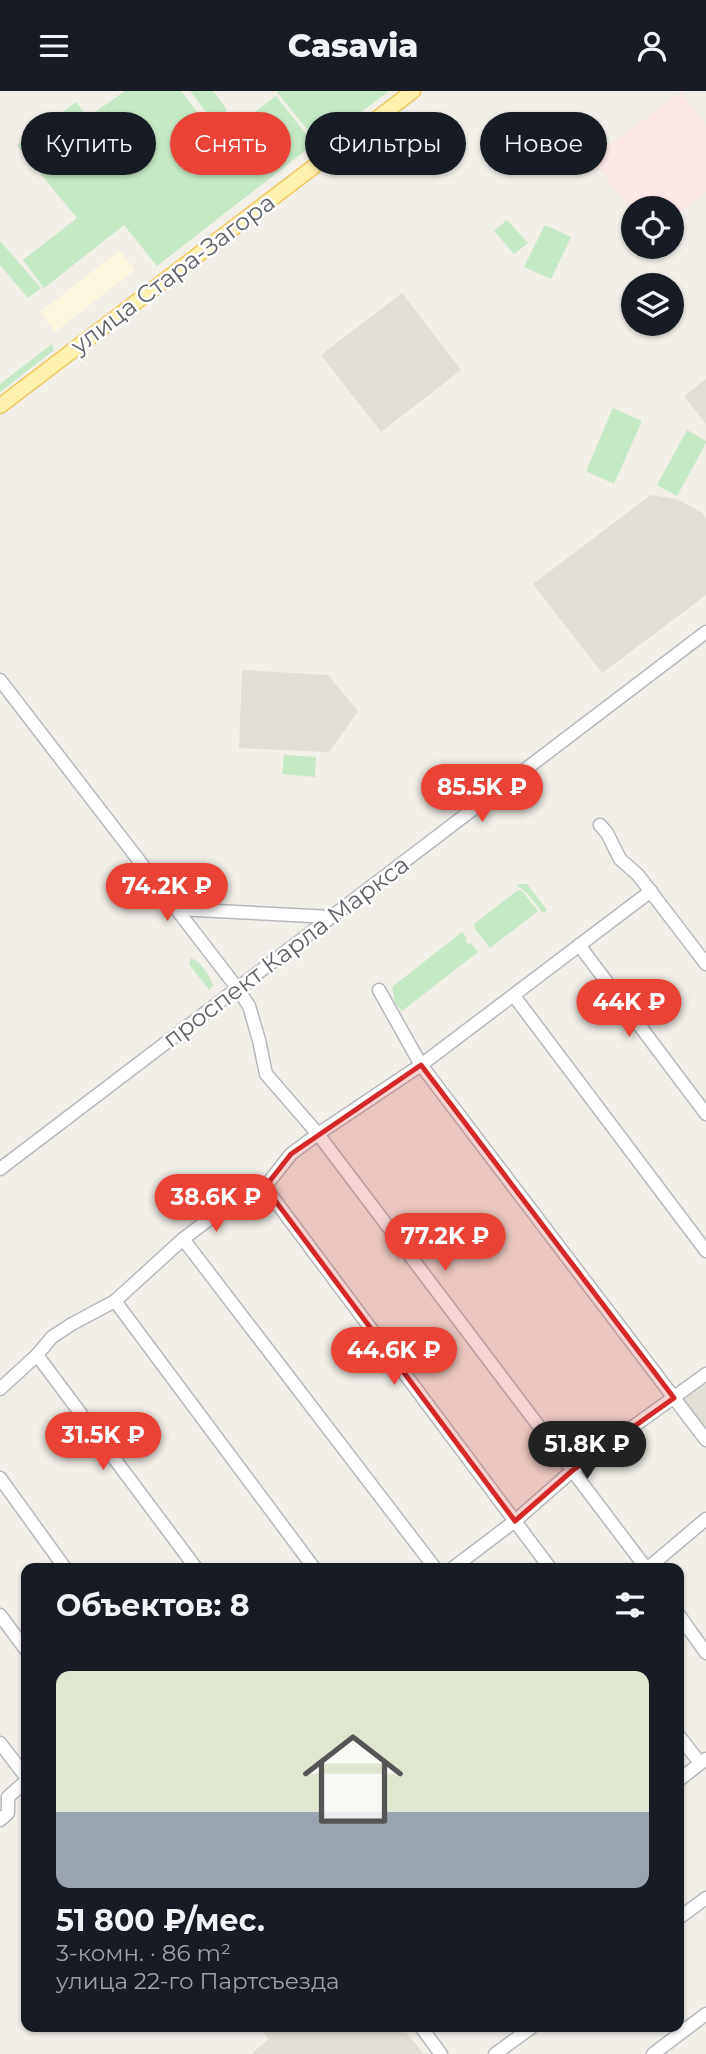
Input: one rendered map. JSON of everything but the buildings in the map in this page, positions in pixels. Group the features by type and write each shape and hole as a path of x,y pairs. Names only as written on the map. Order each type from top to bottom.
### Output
{"main road":[{"name":"улица Стара-Загора","path":"0,406 413,91"}],"street":[{"name":"проспект Карла Маркса","path":"0,1170 706,632"},
{"path":"0,680 238,989 250,1009 260,1040 266,1074 318,1133 643,1563"},
{"path":"600,825 620,859 638,875 706,964"},
{"path":"0,1389 37,1355 52,1337 115,1301 183,1239 224,1208 265,1187 291,1153 421,1065 651,891"},
{"path":"177,909 331,917"},
{"path":"579,945 706,1114"},
{"path":"379,990 421,1065 706,1440"},
{"path":"514,996 706,1251"},
{"path":"265,1187 546,1563"},
{"path":"183,1239 431,1563"},
{"path":"115,1301 310,1563"},
{"path":"37,1355 192,1563"},
{"path":"460,1563 516,1521 573,1470 706,1374"},
{"path":"0,1478 61,1563"},
{"path":"653,1563 706,1519"},
{"path":"0,1615 21,1643"},
{"path":"684,1622 706,1653"},
{"path":"684,1741 703,1761 684,1776"},
{"path":"0,1742 21,1772"},
{"path":"0,1820 8,1813 8,1797 21,1784"},
{"path":"684,1914 706,1898"},
{"path":"684,2031 706,2014"},
{"path":"425,2032 441,2054"},
{"path":"495,2054 525,2032"},
{"path":"653,2054 682,2032"}],"highlighted area":[{"path":"421,1065 674,1398 573,1470 515,1521 265,1187 291,1154"}],"shaded area":[{"path":"681,92 706,125 706,192 684,209 684,196 621,197 605,175 607,175 607,147"},
{"path":"120,250 135,270 55,332 40,312"},
{"path":"402,293 461,370 381,432 321,355"},
{"path":"706,379 706,424 684,396"},
{"path":"651,495 677,499 701,512 706,518 706,595 602,673 533,584"},
{"path":"242,670 328,675 358,711 329,752 239,748"},
{"path":"706,1381 706,1428 683,1399"},
{"path":"263,2032 406,2032 424,2054 251,2054 269,2039"}],"green space":[{"path":"125,91 181,91 197,112 170,112 170,175 274,175 157,266 124,225 44,288 23,260 77,218 42,175 156,175 156,112 95,112"},
{"path":"190,91 213,91 227,110 206,112"},
{"path":"389,91 361,112 305,112 305,127 277,92"},
{"path":"276,96 289,112 254,112"},
{"path":"76,102 84,112 62,112"},
{"path":"291,115 305,133 305,151 291,162"},
{"path":"507,220 528,243 514,254 494,231"},
{"path":"545,225 571,237 551,279 524,267"},
{"path":"0,241 41,288 28,298 0,265"},
{"path":"52,344 54,350 0,392 0,384"},
{"path":"613,408 642,421 614,484 586,471"},
{"path":"687,430 706,443 677,496 657,485"},
{"path":"284,755 316,757 315,777 282,774"},
{"path":"527,884 547,910 543,913 528,894 517,886"},
{"path":"518,890 522,891 538,911 490,948 474,924"},
{"path":"462,932 468,944 471,943 478,952 402,1011 395,1003 392,987"},
{"path":"191,958 202,966 210,978 213,986 209,990 189,964"}]}
